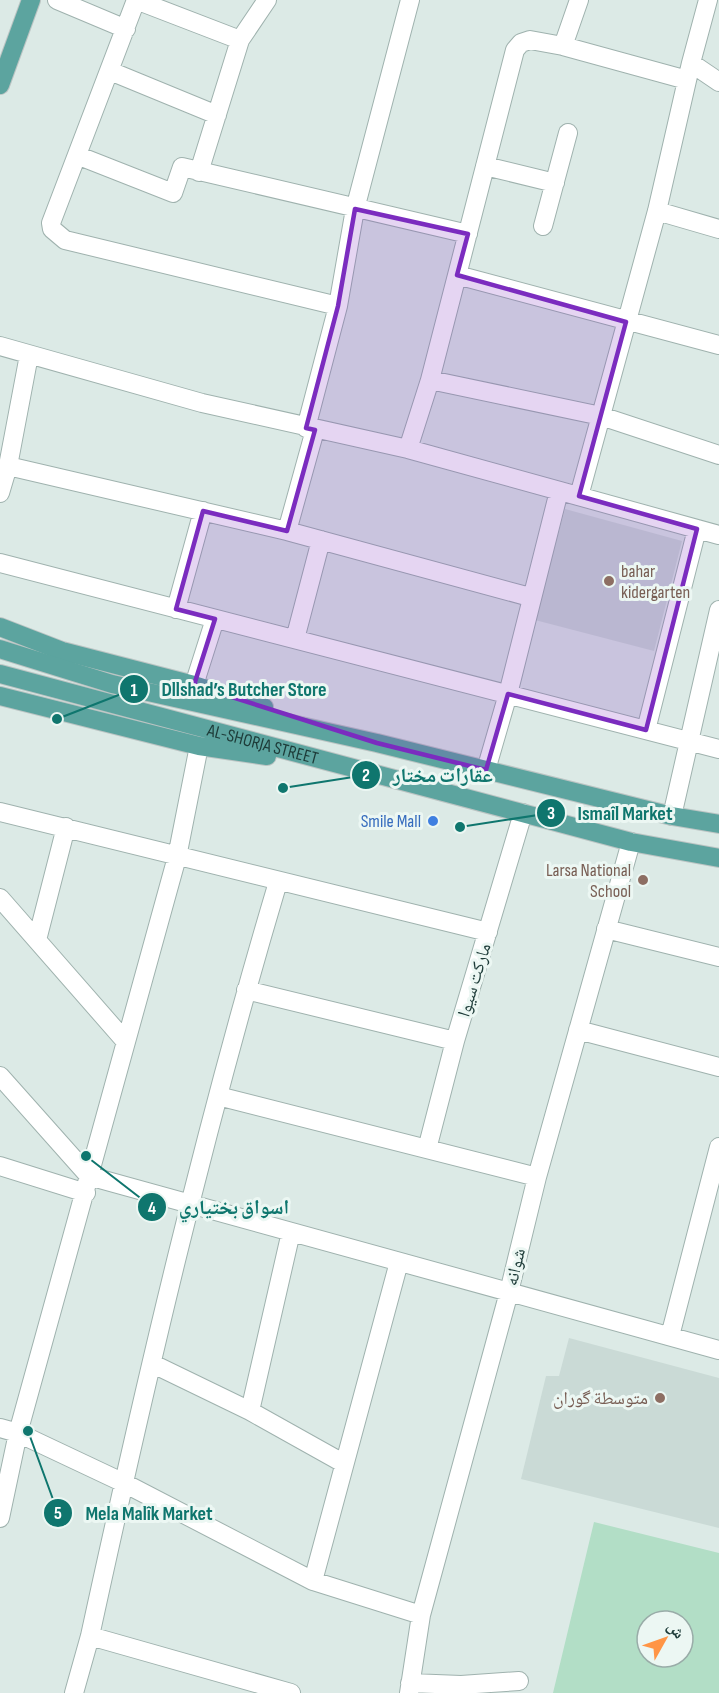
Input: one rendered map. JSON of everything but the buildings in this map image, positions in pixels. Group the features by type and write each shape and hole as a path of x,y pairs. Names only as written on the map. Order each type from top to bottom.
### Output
{"main road":[{"path":"0,86 31,0"},
{"path":"0,627 62,651 194,685 377,743"},
{"name":"AL-SHORJA STREET","path":"0,649 112,684 377,743 672,816 719,824"},
{"name":"AL-SHORJA STREET","path":"8,677 631,842 719,858"},
{"path":"0,696 199,746 352,768"},
{"path":"531,815 546,785"}],"street":[{"path":"57,0 126,28"},
{"path":"240,40 136,0 79,156 51,223 55,234 64,240 338,306"},
{"path":"199,172 240,40 267,0"},
{"path":"287,531 338,306 355,209 410,0"},
{"path":"563,46 579,0"},
{"path":"579,496 657,211 708,0"},
{"path":"408,449 430,380 515,50 520,43 530,40 563,46 689,71 719,82"},
{"path":"110,70 217,116"},
{"path":"543,226 568,133"},
{"path":"79,156 172,193 182,167 468,234"},
{"path":"485,166 555,183"},
{"path":"657,211 719,229"},
{"path":"457,275 719,345"},
{"path":"0,346 202,403 310,429 408,449 719,535"},
{"path":"0,493 8,466 29,355"},
{"path":"430,380 601,416 719,455"},
{"path":"8,466 287,531 530,597"},
{"path":"486,770 508,694 530,597 559,490"},
{"path":"176,609 203,511"},
{"path":"646,730 697,529"},
{"path":"295,639 321,540"},
{"path":"0,563 719,749"},
{"path":"672,816 719,610"},
{"path":"194,685 215,619"},
{"path":"0,1518 18,1432 177,857 199,746"},
{"path":"0,812 488,932"},
{"name":"مارکت سیوا","path":"428,1149 455,1041 488,932 531,815"},
{"path":"37,940 66,827"},
{"name":"شوانە","path":"409,1688 421,1615 509,1292 537,1177 631,842"},
{"path":"74,1693 90,1636 190,1204 246,990 278,882"},
{"path":"0,898 126,1042"},
{"path":"606,928 719,957"},
{"path":"246,990 455,1041"},
{"path":"578,1030 719,1067"},
{"path":"0,1076 88,1185"},
{"path":"218,1096 537,1177"},
{"path":"670,1336 719,1147"},
{"path":"0,1166 190,1204 719,1350"},
{"path":"250,1411 291,1232"},
{"path":"313,1581 399,1262"},
{"path":"153,1365 250,1411 343,1463"},
{"path":"0,1428 18,1432 124,1483 313,1581 421,1615"},
{"path":"90,1636 291,1693"},
{"path":"409,1688 519,1682"}],"highlighted area":[{"path":"355,209 468,234 457,275 626,322 579,496 697,529 646,730 508,694 486,770 377,743 194,685 215,619 176,609 203,511 287,531 315,430 306,428 338,306"}],"shaded area":[{"name":"bahar kidergarten","path":"565,509 682,541 654,651 535,620"},
{"path":"569,1338 719,1378 719,1528 521,1479 546,1376 559,1376"}],"green space":[{"path":"594,1522 719,1553 719,1693 553,1693"}],"place":[{"name":"bahar kidergarten","path":"609,581"},
{"name":"Dllshad’s Butcher Store","path":"57,719"},
{"name":"عقارات مختار","path":"283,788"},
{"name":"Smile Mall","path":"433,821"},
{"name":"Ismaîl Market","path":"460,827"},
{"name":"Larsa National School","path":"643,880"},
{"name":"اسواق بختياري","path":"86,1156"},
{"name":"متوسطة گوران","path":"660,1398"},
{"name":"Mela Malîk Market","path":"28,1431"}]}
